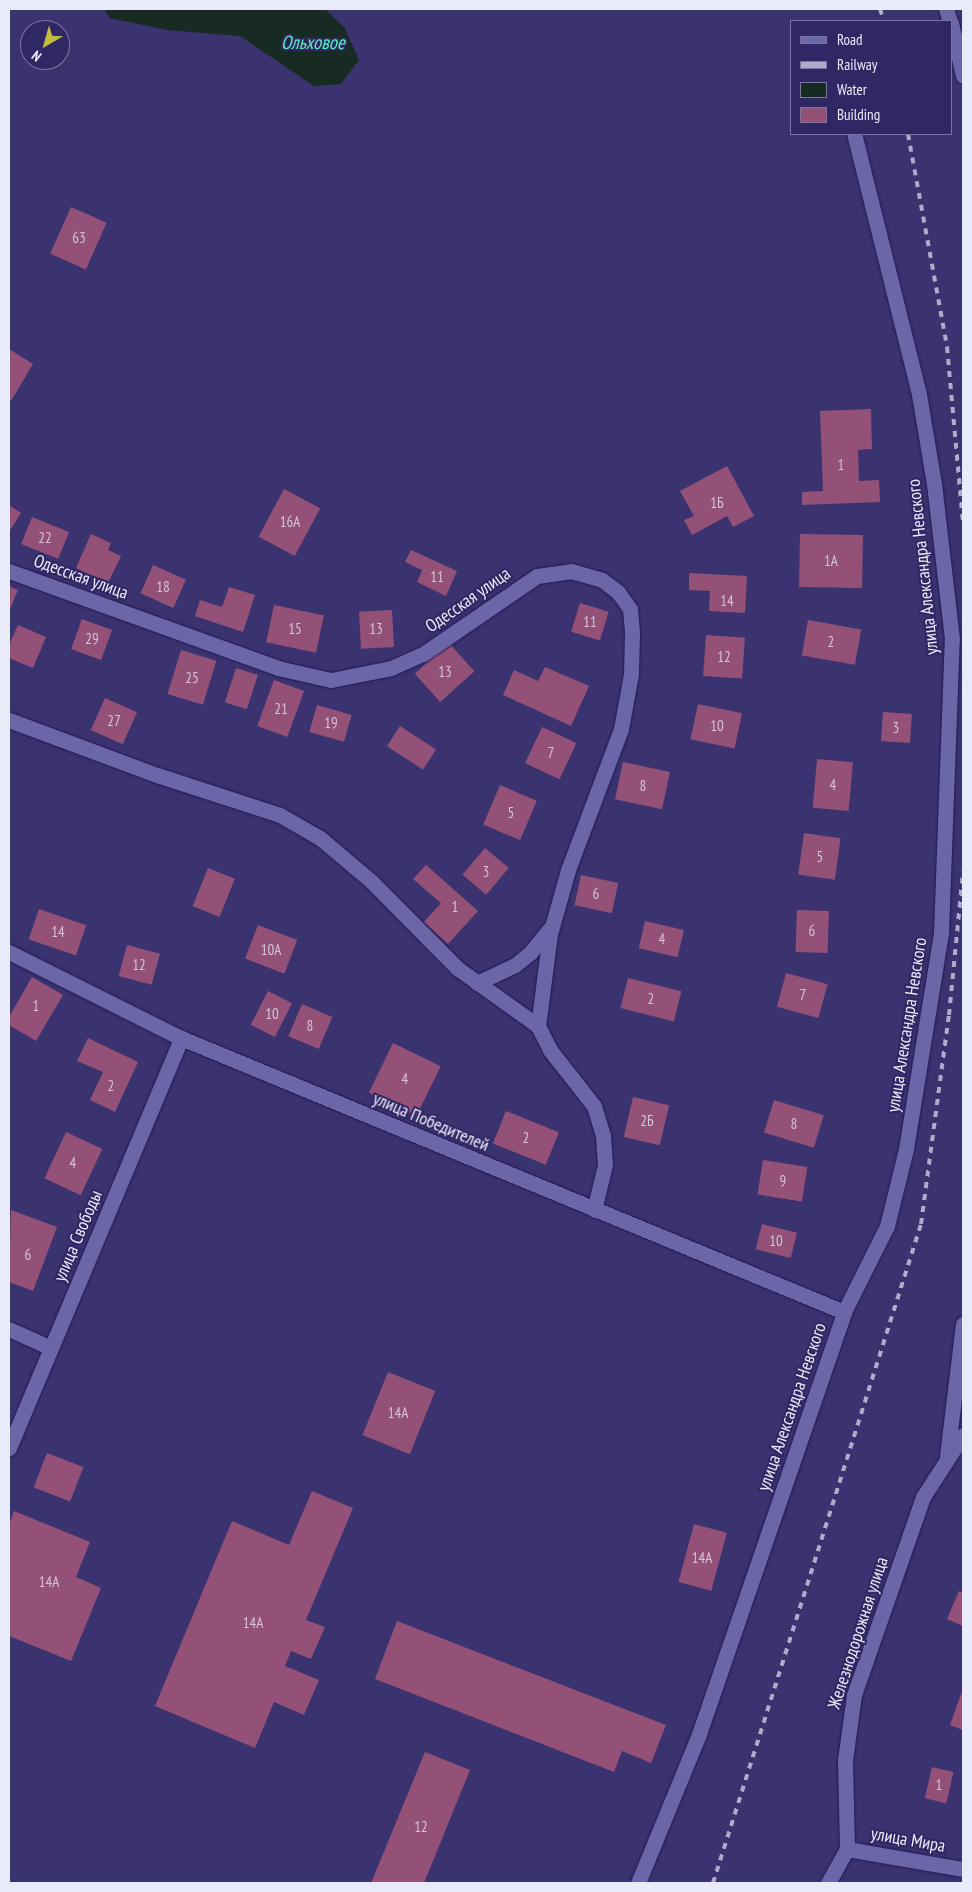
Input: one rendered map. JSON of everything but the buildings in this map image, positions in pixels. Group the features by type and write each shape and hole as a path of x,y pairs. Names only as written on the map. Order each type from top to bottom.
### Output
{"street":[{"path":"952,30 963,76"},
{"name":"улица Александра Невского","path":"638,1883 699,1734 844,1312 887,1226 906,1149 927,1032 941,933 952,640 934,484 919,394 854,135"},
{"name":"Одесская улица","path":"9,570 278,668 331,680 391,668 423,654 537,576 571,571 602,580 618,592 630,609 631,674 621,729 568,870 553,924 538,1026"},
{"path":"9,720 157,775 280,815 320,838 372,882 457,968 538,1026 550,1050 594,1106 603,1136 605,1165 594,1210"},
{"name":"Одесская улица","path":"477,983 515,965 530,953 553,924"},
{"name":"улица Победителей","path":"9,952 181,1038 844,1312"},
{"name":"улица Свободы","path":"9,1448 181,1038"},
{"path":"947,1460 963,1324"},
{"path":"9,1329 51,1348"},
{"name":"Железнодорожная улица","path":"847,1849 845,1760 854,1695 923,1497 963,1435"},
{"path":"828,1883 847,1849"},
{"name":"улица Мира","path":"847,1849 963,1869"}],"water":[{"name":"Ольховое","path":"104,9 325,9 344,27 359,60 341,84 314,86 240,36 167,30 110,18"}],"railway":[{"path":"880,9 884,20"},
{"path":"908,135 947,347 963,524"},
{"path":"713,1883 921,1224 949,1015 963,872"}]}
